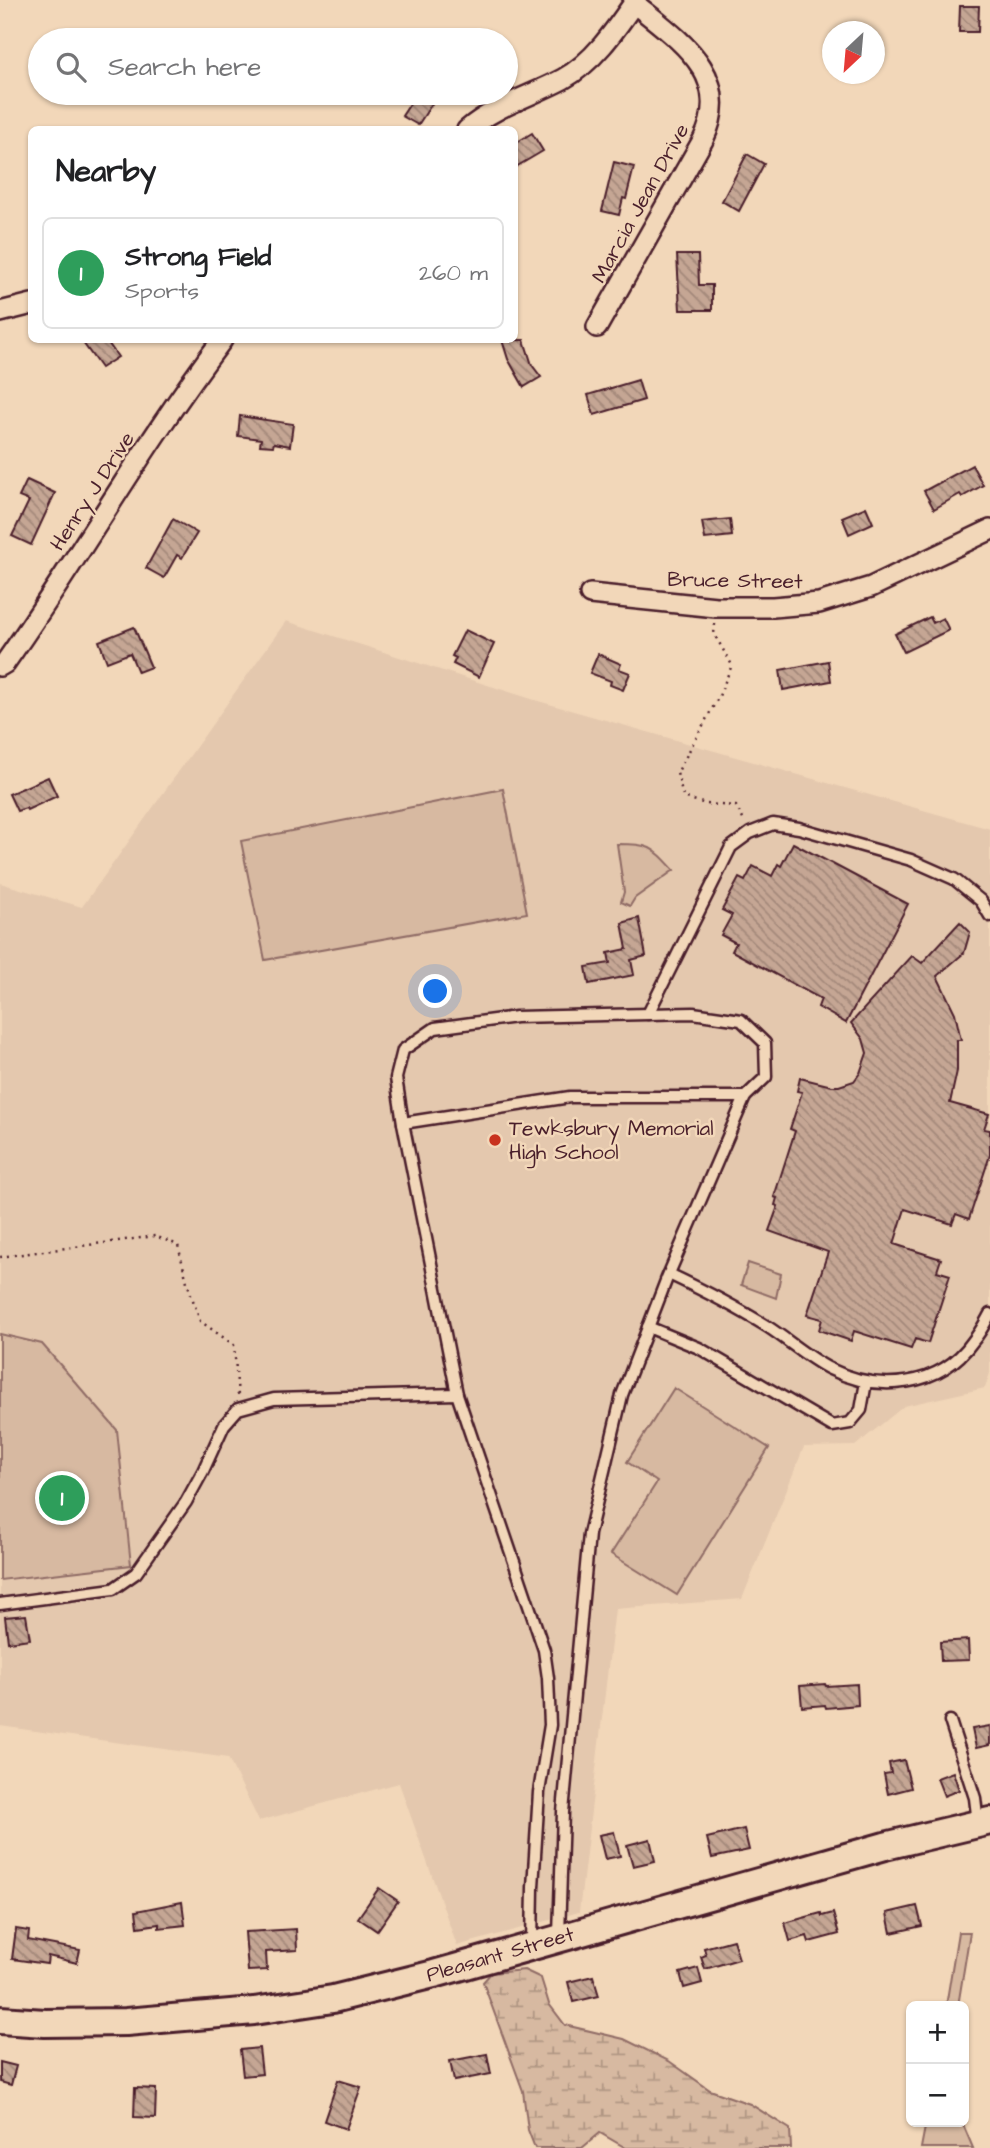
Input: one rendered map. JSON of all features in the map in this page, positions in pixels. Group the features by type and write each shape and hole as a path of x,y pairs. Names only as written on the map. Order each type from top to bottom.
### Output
{"main road":[{"name":"Pleasant Street","path":"0,2020 45,2024 127,2022 305,2004 422,1977 885,1846 984,1822"}],"street":[{"path":"518,98 572,74 602,45 635,2"},
{"name":"Marcia Jean Drive","path":"597,327 703,140 713,112 713,96 702,68 673,35 635,2"},
{"path":"473,126 507,105"},
{"path":"0,312 28,305"},
{"name":"Henry J Drive","path":"0,666 5,663 30,627 113,497 220,343"},
{"name":"Bruce Street","path":"590,594 716,607 797,606 834,600 871,587 990,530"}],"lane":[{"path":"648,1014 730,848 750,833 773,824 911,860 954,879 981,901 990,915"},
{"path":"532,1945 538,1803 550,1726 544,1650 457,1394 403,1123 396,1078 402,1050 435,1028 516,1017 693,1013 741,1020 765,1042 766,1077 745,1097 648,1327 622,1395 589,1534 563,1812 559,1937"},
{"path":"403,1123 570,1097 745,1097"},
{"path":"669,1274 756,1320 827,1367 853,1380 886,1384 917,1381 950,1365 972,1343 990,1314"},
{"path":"648,1327 699,1348 832,1426 850,1423 861,1410 866,1381"},
{"path":"0,1604 113,1590 136,1573 186,1502 204,1471 224,1425 238,1409 274,1399 457,1394"},
{"path":"950,1721 984,1822"}],"path":[{"path":"716,607 714,634 732,665 719,696 677,773 682,797 706,804 736,806 750,833"},
{"path":"0,1256 155,1236 178,1245 200,1321 234,1345 238,1409"}],"shaded area":[{"name":"Tewksbury Memorial High School","path":"286,621 538,701 990,829 990,1373 985,1388 904,1406 855,1446 804,1447 742,1599 615,1609 579,1912 457,1946 399,1783 259,1821 228,1758 0,1726 0,883 82,907"}],"green space":[{"path":"503,789 527,913 265,960 241,841"},
{"path":"617,844 650,848 674,870 635,898 630,906 621,902 624,892"},
{"path":"748,1263 781,1274 776,1298 741,1285"},
{"path":"0,1334 42,1344 117,1430 131,1565 0,1580"},
{"path":"674,1388 769,1448 677,1595 611,1554 657,1482 627,1462"},
{"path":"958,1932 970,1932 959,2001 947,2001"},
{"path":"524,1970 541,1978 549,2004 565,2025 624,2039 669,2061 710,2090 750,2104 790,2129 791,2148 626,2148 600,2133 582,2148 535,2148 528,2130 523,2091 483,1982 491,1973"},
{"path":"925,2127 964,2127 973,2148 921,2148"}],"building":[{"path":"960,6 979,6 978,32 959,32"},
{"path":"409,105 431,105 418,125 402,116"},
{"path":"532,133 543,151 518,166 518,142"},
{"path":"747,154 764,164 739,211 722,201"},
{"path":"614,162 634,167 619,215 602,211"},
{"path":"677,255 698,255 699,285 712,285 712,310 680,310"},
{"path":"518,340 524,340 532,365 541,377 524,387 508,359 503,343 518,343"},
{"path":"83,343 108,343 118,357 101,368"},
{"path":"638,380 644,400 594,415 588,395"},
{"path":"240,416 293,424 290,446 274,443 273,446 260,445 261,439 238,436"},
{"path":"972,465 983,485 934,509 924,491"},
{"path":"27,480 55,493 31,545 12,536 29,501 19,497"},
{"path":"866,507 873,523 849,534 842,517"},
{"path":"173,519 197,533 182,558 177,555 164,578 146,568"},
{"path":"730,519 732,536 705,539 702,522"},
{"path":"930,617 933,623 943,618 949,630 904,652 895,634"},
{"path":"134,627 151,667 138,672 130,653 107,662 99,641"},
{"path":"465,630 494,644 479,677 453,664 456,658 452,656"},
{"path":"598,654 621,664 619,669 630,673 623,690 610,685 611,681 590,673"},
{"path":"828,661 831,681 783,690 780,670"},
{"path":"48,777 57,796 27,810 17,811 9,794"},
{"path":"793,843 908,904 846,1023 818,1007 821,999 732,951 736,943 721,935 732,915 722,910 739,878 745,881 753,866 772,876 778,864 781,866"},
{"path":"639,918 646,956 631,960 634,975 589,984 586,967 610,963 608,953 627,949 622,923"},
{"path":"960,922 970,932 964,953 937,976 955,1013 961,1040 957,1040 957,1071 950,1103 989,1114 984,1129 990,1130 990,1155 969,1219 956,1214 952,1224 905,1209 894,1244 941,1259 937,1271 950,1275 928,1343 915,1339 911,1349 854,1331 851,1341 819,1330 822,1319 807,1315 828,1252 769,1231 778,1206 775,1205 777,1198 774,1197 795,1131 790,1129 802,1092 797,1091 800,1078 832,1086 854,1081 867,1053 863,1039 851,1023 912,956 922,963"},
{"path":"26,1615 30,1639 8,1642 5,1617"},
{"path":"968,1640 969,1660 941,1661 940,1642"},
{"path":"857,1684 858,1705 802,1707 800,1686"},
{"path":"990,1726 990,1745 976,1748 972,1729"},
{"path":"904,1760 911,1788 888,1794 884,1774 891,1773 889,1763"},
{"path":"953,1772 959,1790 944,1796 937,1778"},
{"path":"744,1829 749,1850 712,1858 707,1838"},
{"path":"614,1832 620,1856 605,1859 599,1835"},
{"path":"650,1839 655,1861 633,1866 627,1845"},
{"path":"379,1888 398,1901 377,1931 358,1918"},
{"path":"182,1902 185,1925 159,1928 159,1924 138,1927 136,1911"},
{"path":"917,1906 922,1926 891,1933 887,1913"},
{"path":"821,1913 822,1916 833,1913 839,1934 809,1942 807,1936 790,1941 785,1923"},
{"path":"16,1929 29,1931 28,1940 80,1950 77,1963 48,1956 47,1964 12,1959"},
{"path":"296,1929 297,1950 266,1952 267,1970 248,1971 245,1932"},
{"path":"733,1940 739,1959 705,1969 701,1957 706,1955 704,1948"},
{"path":"698,1968 702,1983 684,1988 680,1973"},
{"path":"593,1976 599,1996 573,2002 568,1982"},
{"path":"259,2048 262,2074 243,2076 240,2050"},
{"path":"487,2054 491,2074 454,2081 450,2061"},
{"path":"0,2062 16,2066 11,2085 0,2082"},
{"path":"338,2080 361,2087 346,2129 324,2121"},
{"path":"135,2088 156,2089 155,2118 134,2117"}],"place":[{"name":"Tewksbury Memorial High School","path":"495,1140"},
{"name":"Strong Field","path":"62,1498"}]}
